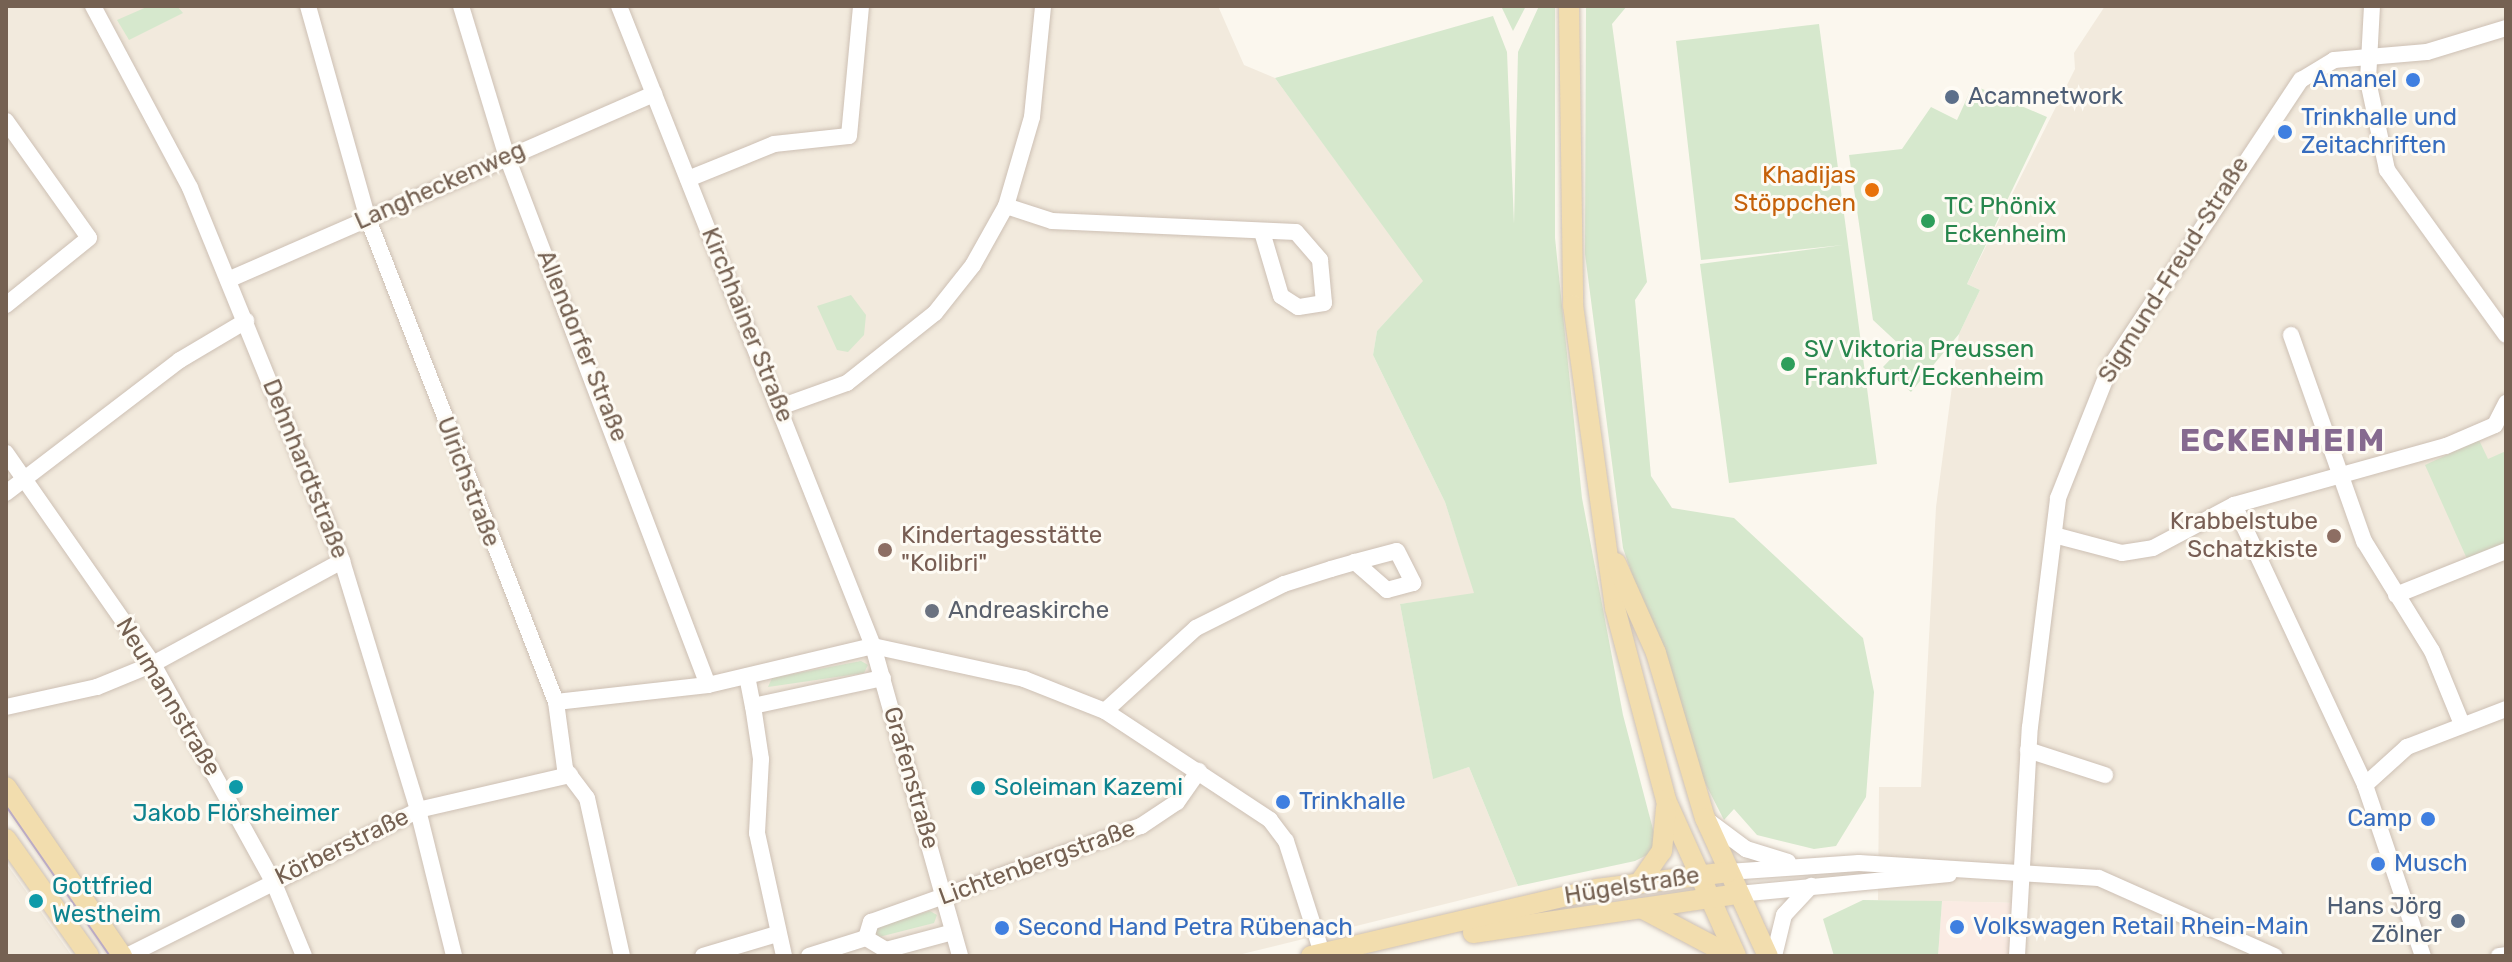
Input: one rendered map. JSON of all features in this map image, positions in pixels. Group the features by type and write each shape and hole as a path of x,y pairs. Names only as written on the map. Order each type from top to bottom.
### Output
{"main road":[{"path":"1569,6 1573,305 1615,608 1666,800 1695,875 1734,956"},
{"path":"1607,541 1656,653 1705,818 1738,894 1771,956"},
{"path":"6,787 125,956"},
{"path":"1640,882 1662,851 1666,800"},
{"path":"6,839 89,956"},
{"name":"Hügelstraße","path":"1318,955 1640,882 1728,872"},
{"name":"Hügelstraße","path":"1370,956 1637,906 1738,894"},
{"path":"1637,906 1734,956"}],"street":[{"name":"Dehnhardtstraße","path":"93,6 190,188 342,561 418,810 454,956"},
{"name":"Ulrichstraße","path":"308,6 368,219 556,702 570,775 587,798 622,956"},
{"name":"Allendorfer Straße","path":"461,6 507,157 708,685"},
{"name":"Kirchhainer Straße","path":"619,6 873,646"},
{"path":"688,179 774,144 849,136 861,6"},
{"path":"780,407 847,383 935,313 1006,206 1042,62 1043,6"},
{"path":"2372,6 2369,55 2387,170 2506,335"},
{"name":"Sigmund-Freud-Straße","path":"2017,956 2028,750 2054,535 2069,461 2097,393 2230,178 2301,80 2334,60 2427,52 2506,28"},
{"name":"Langheckenweg","path":"228,280 654,94"},
{"path":"6,305 89,238 8,128"},
{"path":"1006,206 1052,221 1262,232 1306,236 1320,260 1324,303 1298,307 1281,296 1266,265 1262,232"},
{"path":"6,493 180,360 246,321"},
{"path":"2291,335 2364,541 2432,651 2462,724"},
{"path":"2054,535 2138,551 2234,505 2344,479 2501,422 2506,403"},
{"name":"Neumannstraße","path":"6,453 153,664 273,881 304,956"},
{"path":"2234,505 2365,785 2423,956"},
{"path":"2396,595 2506,551"},
{"path":"6,707 97,687 153,664 342,561"},
{"path":"1105,711 1196,628 1284,584 1355,562"},
{"path":"556,702 708,685 873,646 1024,679 1105,711 1199,771 1284,836 1318,955"},
{"name":"Grafenstraße","path":"873,646 960,956"},
{"path":"747,676 761,759 757,833 784,956"},
{"path":"753,706 883,678"},
{"path":"2365,785 2407,747 2506,709"},
{"path":"2028,750 2105,775"},
{"name":"Lichtenbergstraße","path":"866,938 871,922 1141,826 1177,802 1199,771"},
{"name":"Körberstraße","path":"125,956 418,810 570,775"},
{"path":"1705,818 1746,849 1801,866"},
{"name":"Hügelstraße","path":"1728,872 1801,866 1906,864 1958,873"},
{"name":"Hügelstraße","path":"1738,894 1958,873 2022,874 2129,886 2274,956"},
{"path":"1771,956 1784,915 1812,886"},
{"name":"Lichtenbergstraße","path":"809,956 866,938 886,950 953,932"},
{"path":"703,956 777,934"},
{"path":"2499,956 2506,955"}],"shaded area":[{"path":"6,6 1218,6 1244,65 1275,78 1424,281 1377,331 1373,355 1445,502 1475,594 1400,604 1433,778 1469,767 1518,886 1234,956 124,956 6,777"},
{"path":"2105,6 2506,6 2506,956 2018,956 2017,903 1878,900 1879,787 1921,787 1936,507 1959,334 1980,290 1967,284 2075,69 2074,53"},
{"path":"6,863 26,891 72,956 6,956"},
{"path":"1942,901 2018,903 2018,956 1938,956"}],"green space":[{"path":"149,6 177,6 183,13 129,40 117,20"},
{"path":"1501,6 1526,6 1513,31"},
{"path":"1539,6 1555,6 1555,238 1582,498 1623,715 1655,837 1653,852 1635,861 1518,886 1469,767 1433,779 1400,604 1474,593 1445,502 1373,355 1377,331 1423,281 1275,78 1493,16 1507,52 1514,224 1518,52"},
{"path":"1586,6 1627,6 1612,24 1647,282 1635,300 1651,476 1672,508 1734,518 1863,638 1874,692 1866,797 1836,846 1814,849 1757,835 1734,809 1724,820 1701,775 1623,548 1585,254"},
{"path":"1819,24 1877,464 1729,483 1700,264 1843,245 1701,260 1676,41"},
{"name":"TC Phönix Eckenheim","path":"1973,85 2047,117 1967,284 1980,290 1959,334 1911,392 1883,367 1902,347 1873,320 1849,155 1902,149 1931,107 1957,120"},
{"path":"851,295 866,315 864,335 848,352 837,350 817,306"},
{"path":"2479,440 2488,459 2506,451 2506,555 2472,570 2425,465"},
{"path":"861,661 868,665 864,673 768,687 772,678"},
{"path":"1863,900 1942,901 1938,956 1834,956 1823,919"},
{"path":"930,911 937,915 934,923 875,938 876,926"}],"tram line":[{"path":"6,806 110,956"}],"place":[{"name":"Amanel","path":"2413,80"},
{"name":"Acamnetwork","path":"1952,97"},
{"name":"Trinkhalle und Zeitachriften","path":"2285,132"},
{"name":"Khadijas Stöppchen","path":"1872,190"},
{"name":"TC Phönix Eckenheim","path":"1928,221"},
{"name":"SV Viktoria Preussen Frankfurt/Eckenheim","path":"1788,364"},
{"name":"Krabbelstube Schatzkiste","path":"2334,536"},
{"name":"Kindertagesstätte \"Kolibri\"","path":"885,550"},
{"name":"Andreaskirche","path":"932,611"},
{"name":"Jakob Flörsheimer","path":"236,787"},
{"name":"Soleiman Kazemi","path":"978,788"},
{"name":"Trinkhalle","path":"1283,802"},
{"name":"Camp","path":"2428,819"},
{"name":"Musch","path":"2378,864"},
{"name":"Gottfried Westheim","path":"36,901"},
{"name":"Hans Jörg Zölner","path":"2458,921"},
{"name":"Volkswagen Retail Rhein-Main","path":"1957,927"},
{"name":"Second Hand Petra Rübenach","path":"1002,928"}],"district":[{"name":"ECKENHEIM","path":"2283,440"}]}
